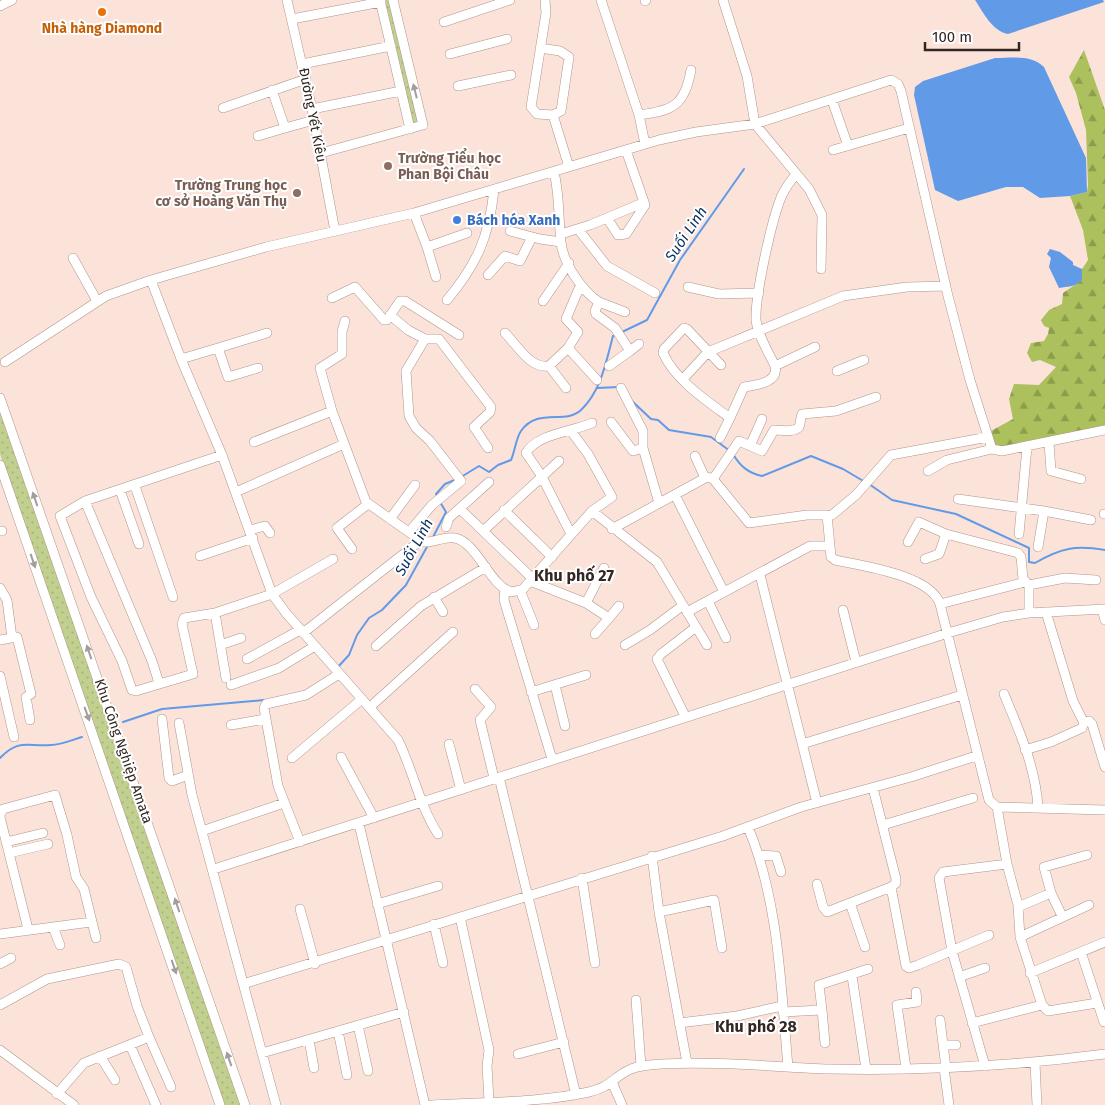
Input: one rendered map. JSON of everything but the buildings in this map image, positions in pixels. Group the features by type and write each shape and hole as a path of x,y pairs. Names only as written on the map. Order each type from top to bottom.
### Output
{"street":[{"path":"0,6 12,0"},
{"name":"Đường Yết Kiêu","path":"287,0 306,79 335,231"},
{"path":"321,152 423,125 393,0"},
{"path":"444,22 510,0"},
{"path":"540,48 560,51 569,57 561,111 553,115 537,114 532,111 531,107 540,48 546,12 545,0"},
{"path":"601,0 639,115 645,144"},
{"path":"723,0 748,76 755,124 810,189 822,215 821,269"},
{"path":"292,19 381,1 410,129"},
{"path":"450,54 507,38"},
{"path":"302,64 391,46"},
{"path":"639,115 660,112 682,99 688,85 690,70"},
{"path":"458,86 511,75"},
{"path":"223,108 306,79"},
{"path":"5,362 97,301 152,280 266,247 414,213 645,144 696,132 755,124 891,80 898,84 901,91 946,286 970,380 992,449"},
{"path":"272,90 285,128"},
{"path":"312,109 401,90"},
{"path":"832,100 848,146"},
{"path":"553,115 569,167"},
{"path":"258,136 314,120"},
{"path":"833,150 909,128"},
{"path":"626,150 645,205"},
{"path":"554,172 560,201 561,238 569,263 580,286 600,302 625,312"},
{"path":"720,438 744,387 757,387 774,377 775,366 759,331 756,313 780,199 796,174"},
{"path":"447,300 464,280 479,256 490,224 494,190"},
{"path":"510,231 532,237 561,238 578,229 640,204 645,205"},
{"path":"607,218 618,235 626,234 645,205"},
{"path":"414,213 436,277"},
{"path":"578,229 607,266 655,293"},
{"path":"427,247 467,233"},
{"path":"488,275 505,256 520,260 532,237"},
{"path":"74,258 97,301"},
{"path":"543,301 569,263"},
{"path":"152,280 181,358 222,455 272,594 302,632 398,740 407,758 428,817 438,834"},
{"path":"549,366 568,348 578,332 566,319 580,286"},
{"path":"683,379 708,352 843,296 907,287 946,286"},
{"path":"332,298 355,287 384,320 403,300 460,335"},
{"path":"688,287 719,294 759,294"},
{"path":"600,302 595,312 617,332 630,351"},
{"path":"390,315 408,330 425,339 439,339 491,407 490,412 474,427 488,448"},
{"path":"345,321 342,332 342,354 320,368 332,411 368,504 425,542"},
{"path":"721,365 688,329 684,328 664,349 664,356 683,379 730,418"},
{"path":"181,358 267,333"},
{"path":"505,333 532,362 549,366 566,388"},
{"path":"409,532 439,499 461,481 430,441 416,428 410,416 406,371 425,339"},
{"path":"609,366 639,344"},
{"path":"218,348 228,376 258,368"},
{"path":"568,348 597,380"},
{"path":"775,366 814,348"},
{"path":"837,372 864,360"},
{"path":"621,388 643,431 643,448 659,503"},
{"path":"612,529 709,478 739,441 762,452 774,430 796,429 799,426 802,414 836,411 876,397"},
{"name":"Khu Công Nghiệp Amata","path":"0,398 245,1105"},
{"path":"254,442 332,411"},
{"path":"750,446 762,419"},
{"path":"612,422 634,451 643,448"},
{"path":"571,534 541,475 526,456 527,450 541,438 571,432 592,424"},
{"path":"928,471 947,460 992,449 1002,451 1027,447 1105,430"},
{"path":"247,659 302,632 425,542 456,539 463,542 505,589 512,592 520,590 532,580 592,511 610,500 611,494 588,454 571,432"},
{"path":"832,515 868,483 890,455 988,437"},
{"path":"1049,442 1051,471 1081,479"},
{"path":"236,492 344,444"},
{"path":"1019,534 1023,508 1027,447"},
{"path":"222,455 135,486 85,501 62,514 60,518 91,597 122,661 132,690 136,691 193,674 182,624 184,618 215,613 272,594 332,559"},
{"path":"695,456 709,478 749,523 807,515 827,515 833,559 909,579 937,595 948,633 976,756 989,800 997,807 1007,864 1018,907 1020,937 1030,973 1042,1005 1048,1011 1097,1003"},
{"path":"483,531 541,475 559,461"},
{"name":"Khu Công Nghiệp Amata","path":"0,465 220,1105"},
{"path":"446,527 449,518 489,482"},
{"path":"390,519 415,485"},
{"path":"135,486 173,597"},
{"path":"120,490 139,544"},
{"path":"674,495 724,592"},
{"path":"958,499 1044,511 1091,520"},
{"path":"85,501 152,661 159,683"},
{"path":"352,549 337,528 368,504"},
{"path":"460,509 532,580 586,603 609,618"},
{"path":"504,510 552,557"},
{"path":"592,511 612,529 657,562 707,645"},
{"path":"1038,547 1044,511"},
{"path":"908,542 919,522 946,534 1018,553 1021,557 1022,574 1027,584 1029,613"},
{"path":"200,556 265,526 270,533"},
{"path":"925,559 939,554 946,534"},
{"path":"625,645 684,609 708,601 760,574 802,548 830,546"},
{"path":"376,646 406,618 434,597 486,567"},
{"path":"586,603 604,568"},
{"path":"760,574 817,803"},
{"path":"940,604 1027,584 1065,578 1096,580"},
{"path":"0,588 7,600 30,694 26,697 30,720"},
{"path":"505,589 504,600 552,759"},
{"path":"520,590 534,625"},
{"path":"434,597 442,612"},
{"path":"708,601 726,638"},
{"path":"595,634 619,606"},
{"path":"214,869 359,824 684,716 1003,617 1029,613 1103,609 1105,620"},
{"path":"843,610 856,662"},
{"path":"1046,612 1073,701 1084,723"},
{"path":"215,613 229,682 279,668 315,646"},
{"path":"684,716 657,659 696,627"},
{"path":"370,707 453,632"},
{"path":"0,640 17,637"},
{"path":"220,645 241,638"},
{"path":"300,842 278,786 264,708 266,704 306,695 339,674"},
{"path":"532,692 586,675"},
{"path":"0,676 14,737"},
{"path":"555,685 565,726"},
{"path":"475,689 491,707 480,720 528,895 576,1095"},
{"path":"1004,694 1035,780 1038,808"},
{"path":"802,744 962,695"},
{"path":"292,758 362,699"},
{"path":"162,719 169,778 172,781 188,775"},
{"path":"231,725 265,719"},
{"path":"1084,723 1089,722 1092,724 1105,767"},
{"path":"179,723 188,775 276,1105"},
{"path":"1025,750 1058,739 1082,728 1084,723"},
{"path":"449,744 461,790"},
{"path":"243,984 314,964 434,924 748,827 817,803 976,756"},
{"path":"341,757 374,818"},
{"path":"817,884 824,911 831,911 891,887 896,879 873,788"},
{"path":"28,929 0,816 4,810 54,795 68,835 76,877 84,889 96,938"},
{"path":"883,824 973,798"},
{"path":"202,830 284,803"},
{"path":"997,807 1105,810"},
{"path":"359,824 425,1105"},
{"path":"748,827 759,855 770,910 788,1067"},
{"path":"6,842 43,833"},
{"path":"9,853 48,844"},
{"path":"759,855 776,856 781,872"},
{"path":"1062,916 1051,893 1043,869 1045,866 1087,855"},
{"path":"652,856 659,912 687,1063"},
{"path":"985,1066 952,951 939,884 940,875 1007,864"},
{"path":"582,878 596,963"},
{"path":"378,904 438,886"},
{"path":"891,887 906,966 909,968 989,935"},
{"path":"1018,907 1051,893"},
{"path":"659,912 714,900 722,948"},
{"path":"850,903 865,947"},
{"path":"1020,937 1089,905"},
{"path":"300,909 314,964"},
{"path":"460,917 489,1050 487,1066 489,1101"},
{"path":"0,934 91,922"},
{"path":"434,924 444,963"},
{"path":"53,927 60,945"},
{"path":"1030,973 1105,942"},
{"path":"1081,952 1104,1022"},
{"path":"0,964 11,958"},
{"path":"0,1005 47,979 123,964 126,967 137,1006 171,1087"},
{"path":"959,977 985,968"},
{"path":"826,1043 819,985 852,976 868,969"},
{"path":"852,976 866,1069"},
{"path":"906,1068 897,1005 917,1002 916,992"},
{"path":"636,1000 641,1066"},
{"path":"972,1023 1042,1005"},
{"path":"680,1023 782,1009 822,1010"},
{"path":"262,1052 404,1012"},
{"path":"940,1020 949,1105"},
{"path":"358,1026 368,1071"},
{"path":"338,1031 347,1075"},
{"path":"57,1094 84,1062 150,1038"},
{"path":"309,1040 314,1068"},
{"path":"518,1054 564,1042"},
{"path":"130,1045 156,1105"},
{"path":"943,1045 956,1045"},
{"path":"0,1050 74,1105"},
{"path":"431,1105 489,1101 531,1103 576,1095 603,1088 630,1070 641,1066 687,1063 866,1069 945,1068 1035,1063 1105,1054"},
{"path":"100,1056 115,1080"},
{"path":"1035,1063 1037,1105"},
{"path":"612,1082 622,1105"}],"green space":[{"path":"383,0 391,0 420,124 411,126"},
{"path":"1084,50 1105,110 1105,427 997,449 989,432 1013,419 1009,399 1014,384 1039,385 1056,367 1040,360 1032,362 1027,353 1031,343 1044,341 1049,328 1044,326 1041,320 1049,310 1062,304 1063,293 1082,280 1082,269 1088,260 1083,230 1070,196 1087,192 1088,185 1086,130 1076,93 1069,77"},
{"path":"0,409 242,1105 224,1105 0,454"}],"water":[{"path":"975,0 1103,0 1104,2 1008,34 993,25"},
{"path":"995,58 1027,58 1044,67 1086,158 1087,192 1070,196 1040,198 1023,187 1006,187 958,201 935,190 914,95 915,87 923,81"},
{"path":"1050,249 1060,252 1073,262 1073,265 1082,269 1082,280 1079,283 1074,286 1059,288 1049,267 1051,258 1047,254"}],"waterway":[{"name":"Suối Linh","path":"622,332 647,320 680,260 744,169"},
{"name":"Suối Linh","path":"461,477 479,466 489,472 498,465 511,460 519,434 528,424 535,420 567,416 581,410 598,385 613,336 616,335"},
{"path":"597,388 619,387"},
{"path":"632,401 651,419 658,420 669,430 711,437 730,451"},
{"path":"733,454 745,468 762,476 811,456 843,469 865,482"},
{"name":"Suối Linh","path":"438,498 436,494 445,484 457,479"},
{"path":"869,484 892,500 956,514 1029,548 1029,562 1035,563 1068,549 1105,550"},
{"name":"Suối Linh","path":"433,537 446,512 440,502"},
{"name":"Suối Linh","path":"337,668 349,655 357,635 369,618 382,610 406,585 428,545"},
{"name":"Suối Linh","path":"123,722 162,709 264,700"},
{"name":"Suối Linh","path":"0,758 18,746 55,745 82,737"}],"place":[{"name":"Nhà hàng Diamond","path":"102,12"},
{"name":"Trường Tiểu học Phan Bội Châu","path":"388,166"},
{"name":"Trường Trung học cơ sở Hoàng Văn Thụ","path":"297,193"},
{"name":"Bách hóa Xanh","path":"457,220"}],"district":[{"name":"Khu phố 27","path":"574,575"},
{"name":"Khu phố 28","path":"756,1026"}]}
